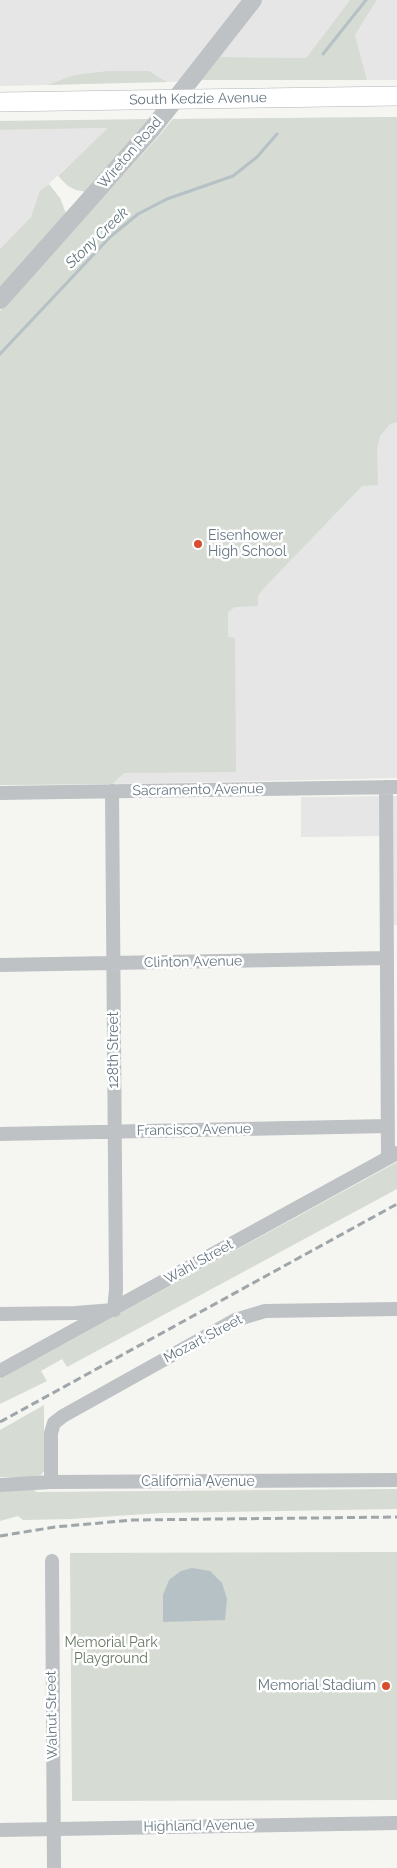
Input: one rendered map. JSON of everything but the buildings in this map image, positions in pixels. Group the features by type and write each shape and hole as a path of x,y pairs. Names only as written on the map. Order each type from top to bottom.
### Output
{"main road":[{"name":"South Kedzie Avenue","path":"0,102 397,96"}],"street":[{"name":"Wireton Road","path":"0,300 152,129 253,0"},
{"name":"Sacramento Avenue","path":"0,793 391,787"},
{"path":"391,787 387,958 388,1126 392,1155"},
{"name":"128th Street","path":"112,791 116,1290 114,1310"},
{"name":"Clinton Avenue","path":"0,965 387,958"},
{"name":"Francisco Avenue","path":"0,1134 388,1126"},
{"name":"Wahl Street","path":"0,1371 114,1310 392,1155"},
{"name":"Mozart Street","path":"51,1482 51,1433 54,1423 63,1416 235,1320 255,1312 276,1310 397,1309"},
{"path":"0,1314 75,1313 114,1310"},
{"name":"California Avenue","path":"0,1485 51,1482 397,1480"},
{"name":"Walnut Street","path":"52,1561 54,1868"},
{"name":"Highland Avenue","path":"0,1830 397,1823"}],"shaded area":[{"path":"0,0 350,0 306,58 221,57 201,80 167,82 149,71 74,75 47,85 0,86"},
{"path":"377,0 397,0 397,80 367,80 355,35"},
{"name":"Eisenhower High School","path":"397,117 397,778 0,785 0,311 173,119"},
{"path":"109,128 41,191 31,217 0,249 0,130"},
{"path":"397,796 397,925 386,925 386,836 301,837 301,797"},
{"path":"192,1568 210,1571 222,1583 227,1599 225,1620 163,1622 163,1595 169,1580 181,1571"}],"green space":[{"path":"350,0 377,0 355,35 367,80 201,80 220,57 306,58"},
{"path":"108,71 149,71 167,82 47,85 74,75"},
{"name":"Eisenhower High School","path":"397,117 397,422 390,424 380,436 377,449 378,485 362,486 263,589 258,596 258,606 235,607 228,612 228,637 235,638 236,772 124,773 112,784 0,785 0,311 173,119"},
{"path":"152,119 86,192 68,186 58,176 108,128 0,130 0,121"},
{"path":"49,184 60,198 67,216 0,293 0,249 31,217 40,191"},
{"path":"397,1162 397,1189 67,1367 62,1359 41,1371 47,1381 0,1404 0,1379"},
{"path":"44,1405 44,1471 41,1475 32,1477 0,1477 0,1430"},
{"path":"32,1489 37,1492 397,1489 397,1509 161,1513 23,1520 18,1516 0,1521 0,1490"},
{"name":"Memorial Park Playground","path":"397,1552 397,1800 72,1801 70,1553"}],"waterway":[{"name":"Stony Creek","path":"323,54 366,0"},
{"name":"Stony Creek","path":"0,354 110,237 138,214 167,199 233,176 257,157 277,134"}],"railway":[{"path":"0,1422 397,1204"},
{"path":"0,1536 55,1527 133,1520 397,1517"}],"place":[{"name":"Eisenhower High School","path":"198,544"},
{"name":"Memorial Stadium","path":"386,1686"}]}
